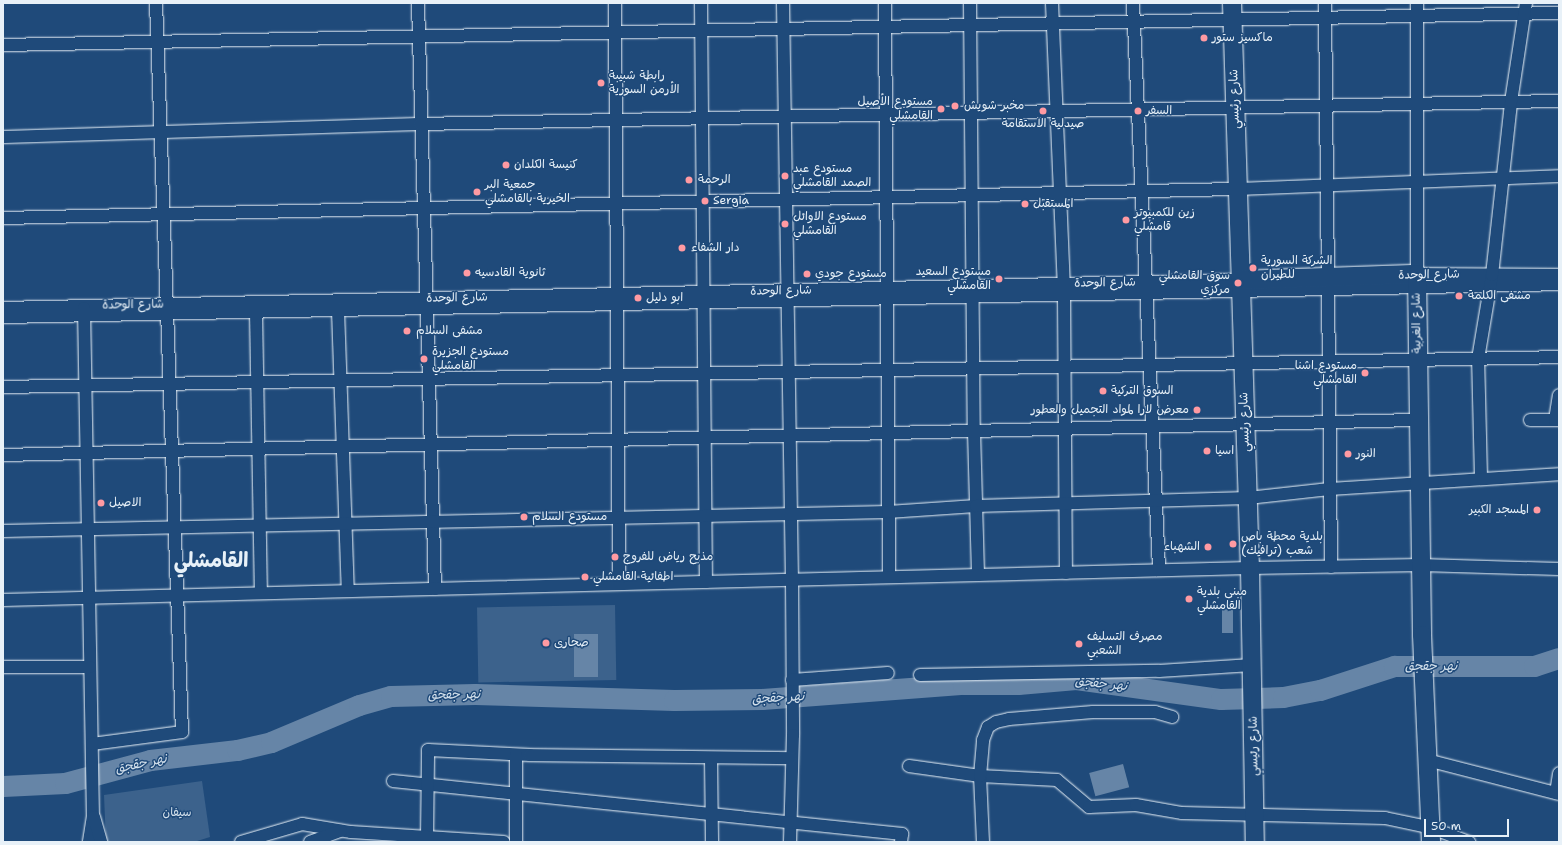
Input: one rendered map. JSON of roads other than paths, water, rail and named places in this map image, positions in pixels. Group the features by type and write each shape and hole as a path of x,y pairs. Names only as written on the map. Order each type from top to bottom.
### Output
{"highway":[{"name":"شارع رئيسي","path":"1233,11 1250,568 1255,842"},
{"name":"شارع الوحدة","path":"1241,286 1417,281"},
{"name":"شارع الغربية","path":"1417,281 1422,643 1431,835"}],"street":[{"path":"92,749 182,732 156,3"},
{"path":"418,3 420,124 424,210 435,589"},
{"path":"614,3 619,584"},
{"path":"701,3 706,582"},
{"path":"783,3 792,580 793,735 791,758 790,842"},
{"path":"885,3 889,577"},
{"path":"970,3 973,369 978,575"},
{"path":"1052,3 1064,289 1066,573"},
{"path":"1133,3 1159,570"},
{"path":"1325,3 1331,567"},
{"name":"شارع الغربية","path":"1417,3 1417,281"},
{"path":"3,45 615,34 1134,22 1233,11 1325,18 1417,16 1525,8 1559,13"},
{"path":"1481,478 1478,359 1491,280 1511,102 1525,8"},
{"path":"3,137 420,124 1559,101"},
{"path":"3,218 424,210 1142,192 1417,180 1559,176"},
{"name":"شارع الوحدة","path":"1417,281 1491,280 1559,276"},
{"name":"شارع الوحدة","path":"1491,280 1559,284"},
{"name":"شارع الوحدة","path":"3,317 84,311 1241,286"},
{"name":"شارع الوحدة","path":"167,309 256,312 338,310 427,303"},
{"name":"شارع الوحدة","path":"3,308 84,311"},
{"path":"338,310 348,591"},
{"path":"84,311 93,816 89,842"},
{"path":"256,312 261,593"},
{"path":"3,388 1559,357"},
{"path":"1530,420 1557,420 1559,395"},
{"path":"3,455 1419,420"},
{"path":"3,531 888,512 976,506 1248,498 1330,489 1420,485 1481,478 1559,474"},
{"path":"3,600 1250,568 1421,565 1559,569"},
{"path":"3,667 90,668"},
{"path":"920,675 1252,670"},
{"path":"792,686 888,673"},
{"path":"983,842 980,776 984,740 988,727 996,722 1098,712 1155,712 1172,717"},
{"path":"427,838 426,784 428,750 516,754 791,758"},
{"path":"516,754 514,794 516,842"},
{"path":"711,758 712,842"},
{"path":"1427,760 1557,793 1559,773"},
{"path":"910,766 980,776 1057,780 1089,807 1136,805 1182,813 1385,818 1431,835 1469,842"},
{"path":"392,781 791,821 902,834 901,842"},
{"path":"93,816 101,842"},
{"path":"241,842 302,824 315,824 348,835"},
{"path":"310,842 348,835 504,842"}],"waterway":[{"name":"نهر جقجق","path":"3,786 65,783 150,760 237,750 271,742 359,705 391,696 475,694 674,700 762,699 963,684 1018,684 1076,679 1221,699 1283,697 1320,690 1394,666 1534,666 1559,658"}],"place":[{"name":"ماكسيز ستور","path":"1204,38"},
{"name":"رابطة شبيبة اﻷرمن السورية","path":"601,83"},
{"name":"مخبر شويش","path":"955,106"},
{"name":"مستودع الأصيل القامشلي","path":"941,109"},
{"name":"صيدلية الاستقامة","path":"1043,111"},
{"name":"السفر","path":"1138,111"},
{"name":"كنيسة الكلدان","path":"506,165"},
{"name":"مستودع عبد الصمد القامشلي","path":"785,176"},
{"name":"الرحمة","path":"689,180"},
{"name":"جمعية البر الخيرية بالقامشلي","path":"477,192"},
{"name":"Sergia","path":"705,201"},
{"name":"المستقبل","path":"1025,204"},
{"name":"زين للكمبيوتر قامشلي","path":"1126,220"},
{"name":"مستودع الاوائل القامشلي","path":"785,224"},
{"name":"دار الشفاء","path":"682,248"},
{"name":"الشركة السورية للطيران","path":"1253,268"},
{"name":"ثانوية القادسيه","path":"467,273"},
{"name":"مستودع جودي","path":"807,274"},
{"name":"مستودع السعيد القامشلي","path":"999,279"},
{"name":"سوق القامشلي مركزي","path":"1238,283"},
{"name":"مشفى الكلمة","path":"1459,296"},
{"name":"ابو دليل","path":"638,298"},
{"name":"مشفى السلام","path":"407,331"},
{"name":"مستودع الجزيرة القامشلي","path":"424,359"},
{"name":"مستودع اشنا القامشلي","path":"1365,373"},
{"name":"السوق التركية","path":"1103,391"},
{"name":"معرض لارا لمواد التجميل والعطور","path":"1197,410"},
{"name":"اسيا","path":"1207,451"},
{"name":"النور","path":"1348,454"},
{"name":"الاصيل","path":"101,503"},
{"name":"المسجد الكبير","path":"1537,510"},
{"name":"مستودع السلام","path":"524,517"},
{"name":"بلدية محطة باص شعب (ترافيك)","path":"1233,544"},
{"name":"الشهباء","path":"1208,547"},
{"name":"مذبح رياض للفروج","path":"615,557"},
{"name":"اطفائية القامشلي","path":"585,577"},
{"name":"مبنى بلدية القامشلي","path":"1189,599"},
{"name":"صحارى","path":"546,643"},
{"name":"مصرف التسليف الشعبي","path":"1079,644"}],"district":[{"name":"القامشلي","path":"211,560"}],"park label":[{"name":"سيفان","path":"177,813"}]}
